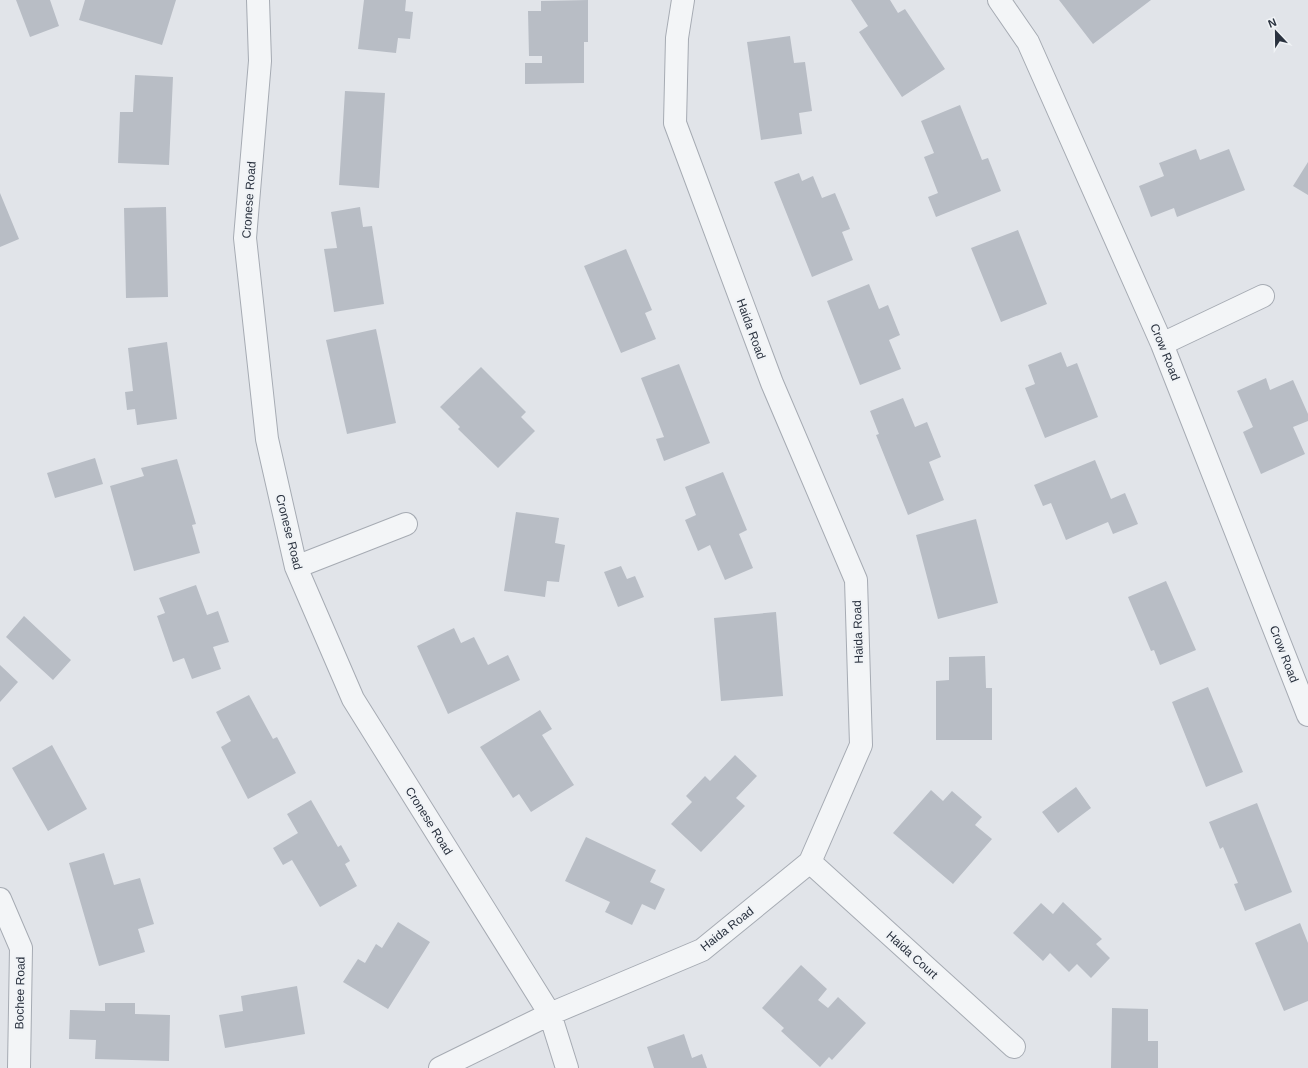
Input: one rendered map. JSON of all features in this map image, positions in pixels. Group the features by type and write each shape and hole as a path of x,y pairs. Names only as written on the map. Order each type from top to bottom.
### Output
{"street":[{"name":"Cronese Road","path":"258,0 260,61 245,238 267,439 296,568 353,699 550,1014 567,1068"},
{"name":"Haida Road","path":"440,1068 550,1014 702,950 810,862 861,745 856,580 772,383 674,123 677,38 683,0"},
{"name":"Crow Road","path":"999,0 1028,42 1162,344 1308,715"},
{"path":"1162,344 1263,296"},
{"path":"296,568 406,524"},
{"name":"Haida Court","path":"810,862 1014,1047"},
{"name":"Bochee Road","path":"0,899 21,948 19,1068"}],"building":[{"path":"16,0 50,0 59,26 30,37"},
{"path":"85,0 176,0 162,45 79,20"},
{"path":"364,0 406,0 405,11 413,12 410,39 398,38 396,53 358,49"},
{"path":"588,0 588,42 584,42 584,83 525,84 525,63 542,63 542,56 529,56 528,11 541,11 541,1"},
{"path":"851,0 890,0 898,13 905,9 945,69 902,97 859,32 868,26"},
{"path":"1059,0 1151,0 1093,44"},
{"path":"790,36 794,63 805,62 812,111 799,113 802,134 761,140 747,42"},
{"path":"135,75 173,77 169,165 118,163 120,112 133,112"},
{"path":"345,91 385,93 379,188 339,185"},
{"path":"960,105 982,160 988,158 1001,191 936,217 928,197 938,193 924,157 934,153 921,121"},
{"path":"1196,149 1200,160 1229,149 1245,190 1177,217 1174,208 1151,217 1139,186 1164,176 1159,163"},
{"path":"1308,162 1308,195 1293,186"},
{"path":"799,173 802,181 813,176 822,198 835,193 850,229 842,232 853,260 812,277 774,182"},
{"path":"0,193 19,239 0,247"},
{"path":"166,207 168,297 126,298 124,208"},
{"path":"360,207 363,227 372,226 384,304 334,312 324,249 337,248 331,212"},
{"path":"1018,230 1047,304 1001,322 971,248"},
{"path":"626,249 652,310 645,313 656,339 621,353 584,266"},
{"path":"869,284 879,309 888,305 900,335 889,340 901,369 860,385 827,301"},
{"path":"376,329 396,423 347,434 326,340"},
{"path":"167,342 177,419 137,425 135,409 127,410 125,392 133,391 128,348"},
{"path":"1061,352 1067,367 1077,363 1098,417 1045,438 1025,388 1035,384 1028,365"},
{"path":"679,364 710,443 664,461 656,439 664,437 641,378"},
{"path":"481,367 526,412 521,417 535,431 498,468 458,429 460,427 440,407"},
{"path":"1266,378 1270,390 1293,380 1308,414 1308,421 1293,427 1305,454 1261,474 1243,432 1253,427 1237,391"},
{"path":"903,398 915,427 927,422 941,457 929,462 944,500 908,515 876,435 879,434 870,411"},
{"path":"95,458 103,484 55,498 47,473"},
{"path":"177,459 196,524 192,525 200,553 134,571 110,486 144,476 141,468"},
{"path":"1095,460 1111,499 1125,493 1138,524 1113,534 1108,522 1066,540 1051,503 1043,506 1034,485"},
{"path":"723,472 747,530 739,534 753,568 725,580 710,545 698,551 685,520 696,515 685,487"},
{"path":"516,512 559,518 555,543 565,545 559,582 547,581 545,597 504,591"},
{"path":"976,519 998,603 938,619 916,535"},
{"path":"621,566 627,579 635,576 644,597 618,607 604,572"},
{"path":"1166,581 1196,650 1160,665 1154,650 1151,651 1128,597"},
{"path":"196,585 207,615 218,611 229,642 213,647 221,669 192,679 184,658 173,662 157,616 165,613 159,598"},
{"path":"776,612 783,696 721,701 714,618"},
{"path":"24,616 71,660 53,680 6,637"},
{"path":"454,628 461,643 474,637 488,665 508,655 520,680 448,714 417,646"},
{"path":"985,656 986,688 992,688 992,740 936,740 936,681 949,680 949,657"},
{"path":"0,665 18,682 0,702"},
{"path":"1208,687 1243,772 1206,787 1172,702"},
{"path":"249,695 273,739 277,737 296,773 248,799 221,747 231,741 216,712"},
{"path":"540,710 552,729 542,735 574,785 531,812 519,794 513,798 480,747"},
{"path":"52,745 87,809 48,831 12,768"},
{"path":"735,755 757,776 736,798 745,806 701,852 671,824 692,802 686,796 705,776 710,781"},
{"path":"1076,787 1091,808 1058,833 1042,812"},
{"path":"931,790 943,801 952,791 982,817 975,825 992,839 953,884 893,833"},
{"path":"311,800 338,847 341,845 350,861 345,864 357,886 320,907 292,860 283,865 273,848 298,833 287,814"},
{"path":"1257,803 1292,892 1245,911 1234,884 1238,883 1223,847 1220,849 1209,822"},
{"path":"586,837 656,870 650,882 665,889 655,910 642,904 632,925 605,912 610,902 565,881"},
{"path":"104,853 114,885 140,878 154,924 138,929 145,952 99,966 69,863"},
{"path":"1063,902 1102,939 1096,944 1110,958 1091,978 1077,964 1069,972 1050,953 1043,961 1013,933 1041,903 1053,914"},
{"path":"398,922 430,942 388,1009 343,982 358,959 365,963 376,944 382,948"},
{"path":"1300,923 1308,943 1308,1001 1284,1011 1255,943"},
{"path":"801,965 827,989 818,1000 828,1008 838,997 866,1023 832,1060 829,1057 820,1067 781,1031 784,1028 762,1008"},
{"path":"297,986 305,1034 225,1048 219,1015 243,1011 241,996"},
{"path":"105,1003 135,1003 135,1014 170,1015 169,1061 95,1059 96,1040 69,1039 70,1010 105,1011"},
{"path":"1112,1008 1148,1009 1148,1041 1158,1041 1158,1068 1111,1068"},
{"path":"684,1034 692,1058 702,1054 707,1068 654,1068 647,1047"}]}
